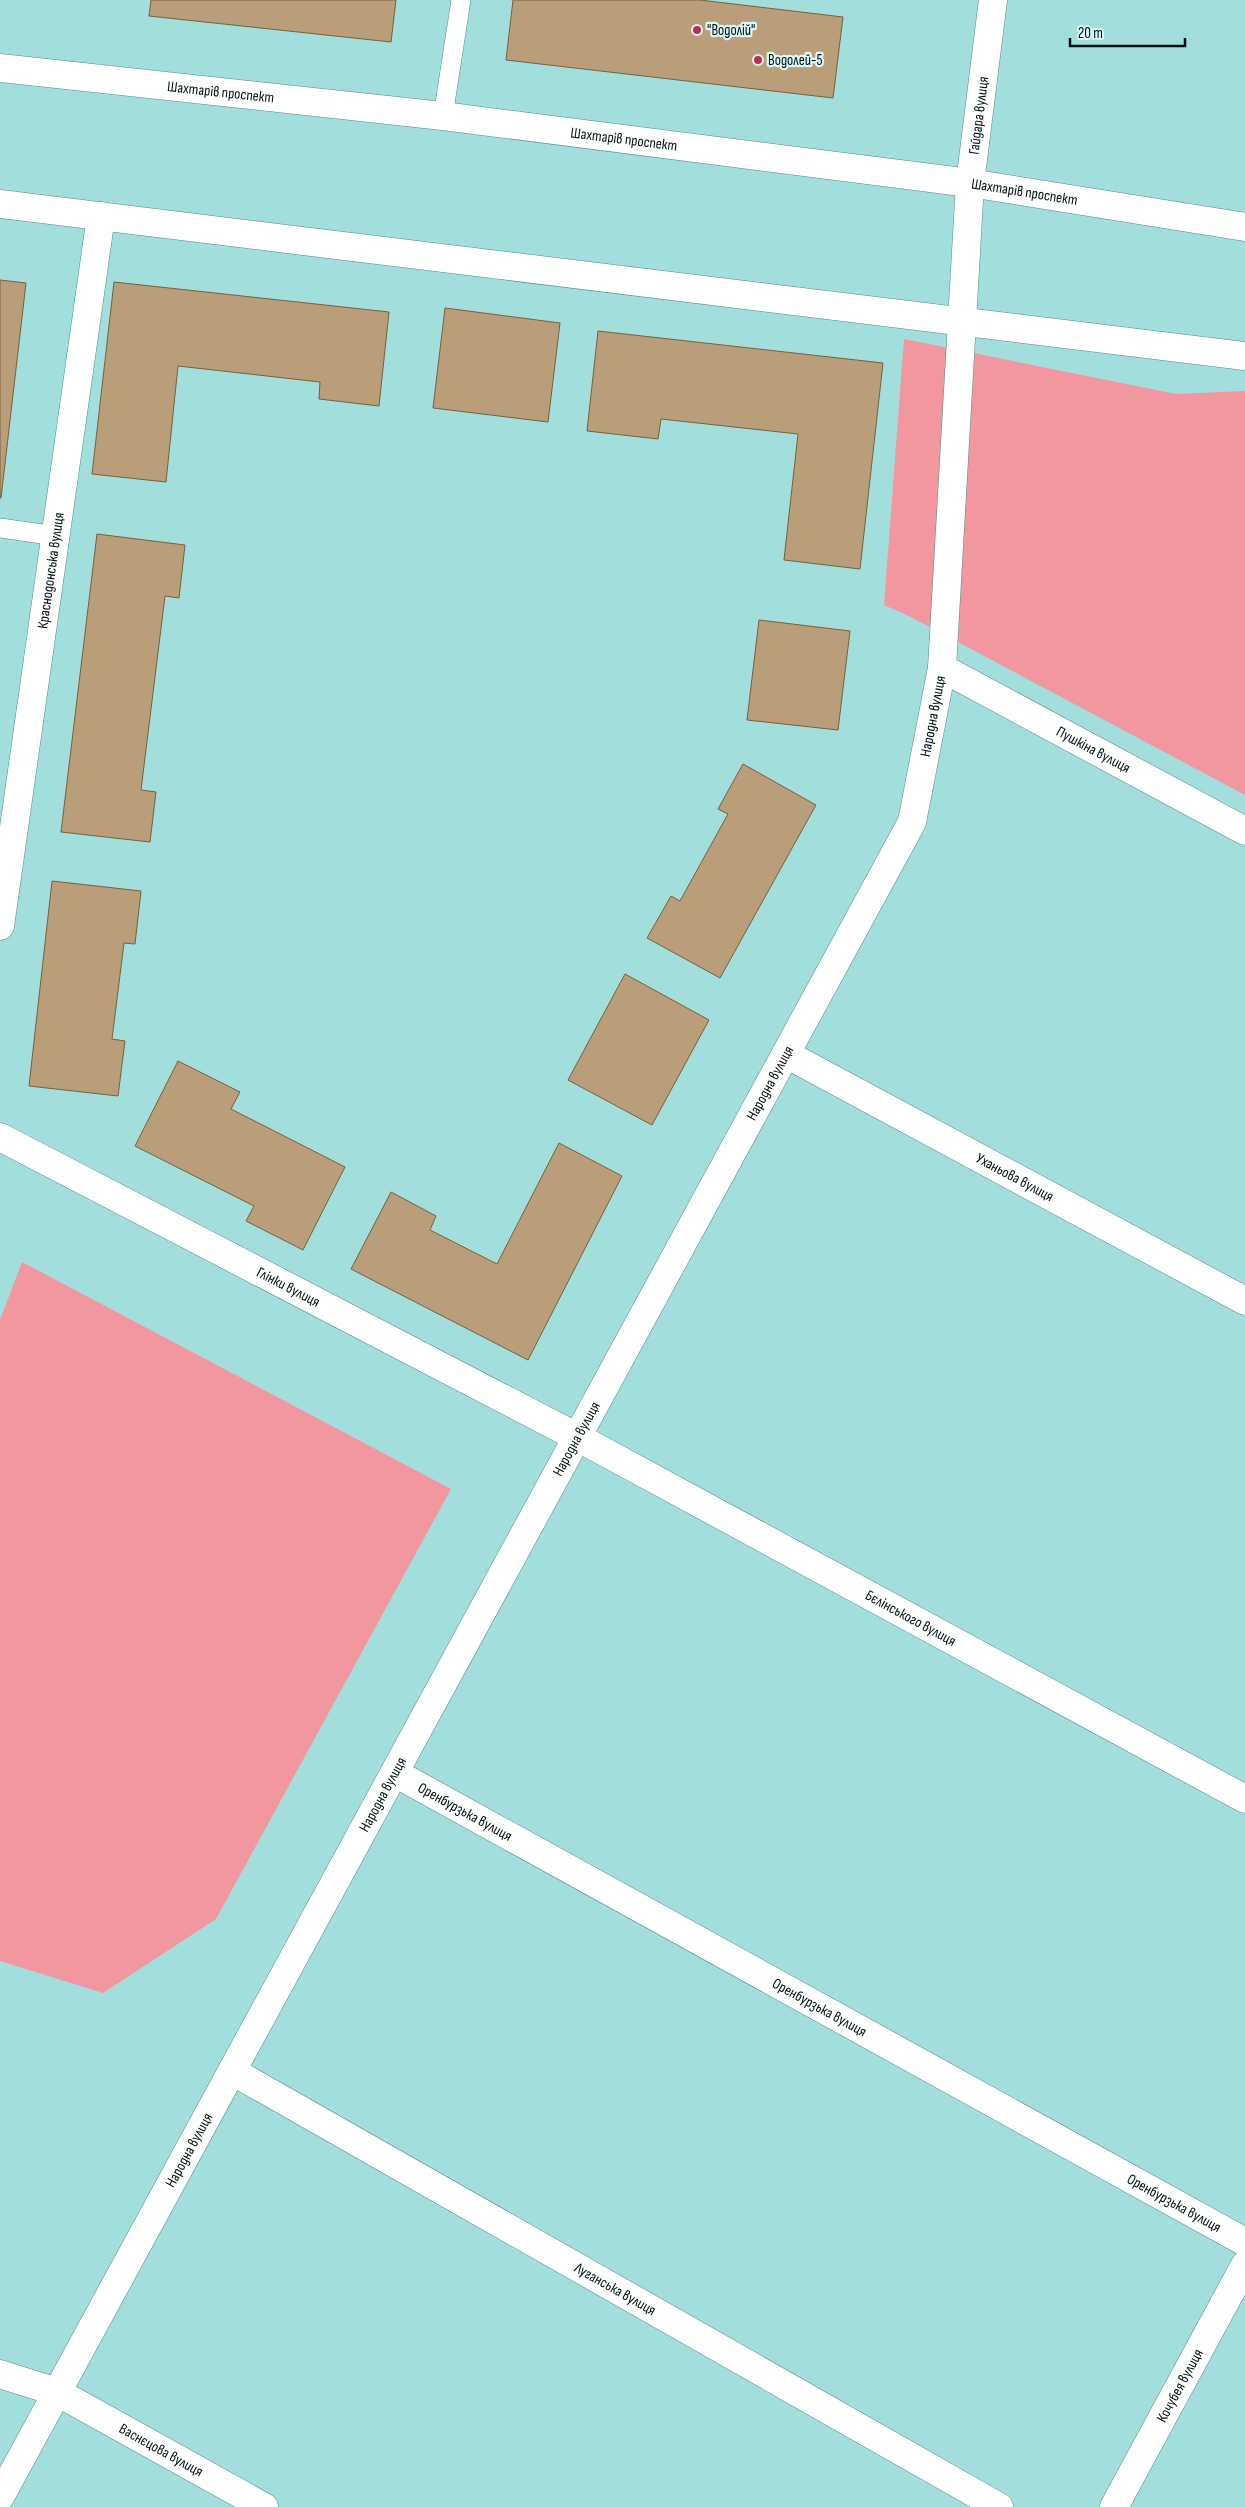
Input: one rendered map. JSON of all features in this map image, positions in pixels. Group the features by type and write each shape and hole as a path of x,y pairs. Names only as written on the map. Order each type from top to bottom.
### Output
{"street":[{"name":"Гайдара вулиця","path":"963,322 970,183 993,0"},
{"name":"Шахтарів проспект","path":"0,68 443,116 970,183 1245,227"},
{"path":"0,204 1245,356"},
{"name":"Краснодонська вулиця","path":"0,926 101,216"},
{"name":"Народна вулиця","path":"0,2497 912,822 942,668 963,322"},
{"name":"Пушкіна вулиця","path":"942,668 1245,832"},
{"name":"Уханьова вулиця","path":"786,1054 1245,1301"},
{"name":"Глінки вулиця","path":"0,1137 577,1437"},
{"name":"Бєлінського вулиця","path":"577,1437 1245,1799"},
{"name":"Оренбурзька вулиця","path":"395,1773 1245,2242"},
{"name":"Луганська вулиця","path":"232,2071 999,2507"},
{"name":"Кочубея вулиця","path":"1114,2507 1245,2265"},
{"path":"0,2374 57,2392"},
{"name":"Васнєцова вулиця","path":"57,2392 264,2507"}],"lane":[{"path":"443,116 461,0"},
{"path":"0,528 56,536"}],"shaded area":[{"path":"904,339 1176,394 1245,391 1245,795 911,617 884,605"},
{"path":"22,1262 451,1489 216,1919 103,1993 0,1961 0,1320"}],"building":[{"path":"151,0 396,0 391,42 149,16"},
{"path":"513,0 700,0 843,17 833,98 506,60"},
{"path":"0,280 26,283 1,498 0,498"},
{"path":"114,282 389,312 379,406 319,399 320,382 178,366 166,482 92,474"},
{"path":"445,308 560,323 548,422 433,408"},
{"path":"598,331 883,363 860,569 784,560 798,434 661,419 658,439 587,431"},
{"path":"97,534 185,545 179,598 165,596 141,790 156,792 150,842 61,832"},
{"path":"759,620 850,631 838,730 747,720"},
{"path":"743,764 816,805 720,978 647,938 671,896 680,901 728,814 718,809"},
{"path":"52,881 141,891 135,944 124,943 112,1039 125,1041 118,1096 29,1086"},
{"path":"625,974 709,1020 652,1125 568,1080"},
{"path":"178,1061 240,1092 231,1109 345,1167 303,1250 246,1221 254,1206 135,1146"},
{"path":"559,1143 622,1176 528,1360 351,1269 391,1192 436,1216 430,1230 497,1264"}],"place":[{"name":"\"Водолій\"","path":"697,30"},
{"name":"Водолей-5","path":"758,60"}]}
